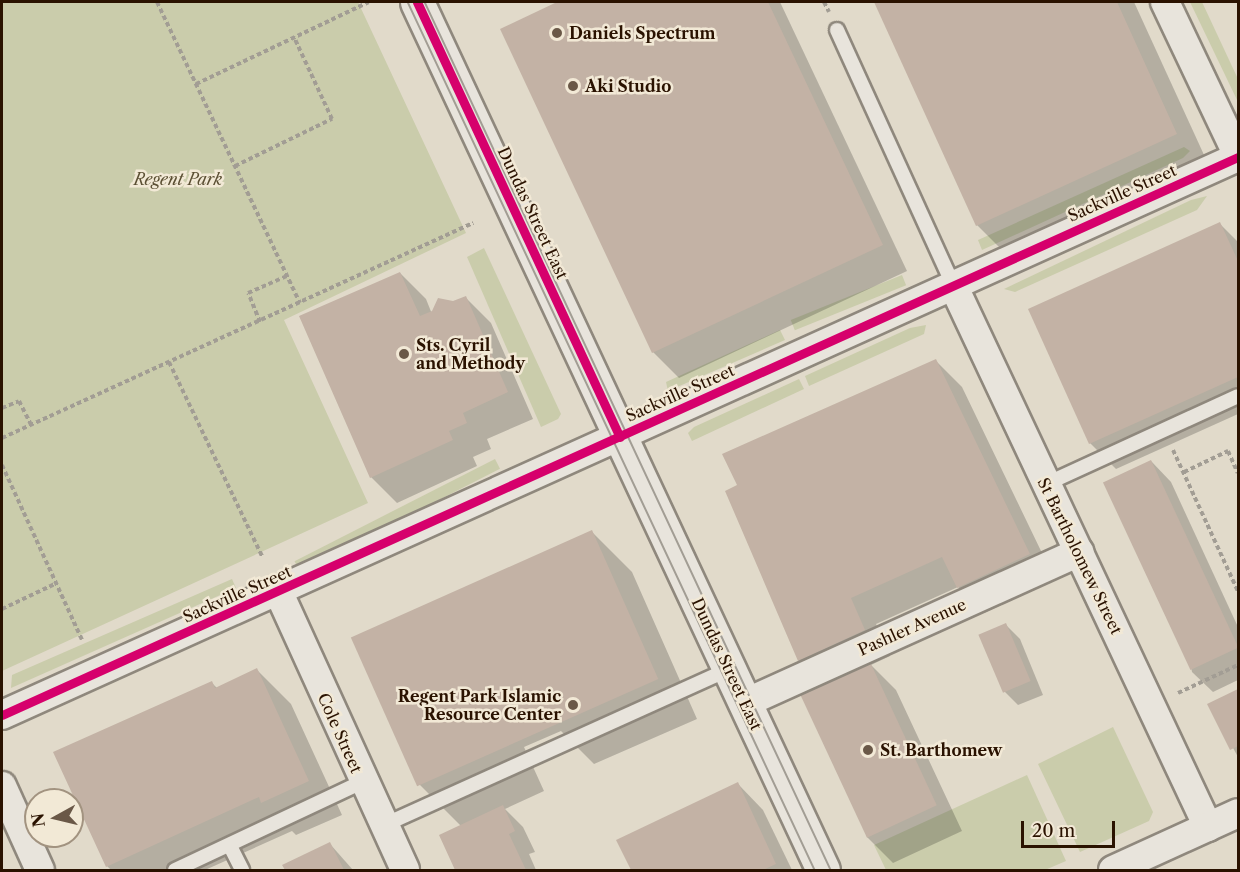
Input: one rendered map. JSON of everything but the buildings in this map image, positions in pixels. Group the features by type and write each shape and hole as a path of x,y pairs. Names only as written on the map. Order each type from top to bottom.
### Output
{"street":[{"name":"Dundas Street East","path":"417,2 823,870"},
{"path":"1165,2 1239,157"},
{"name":"Sackville Street","path":"2,716 279,593 620,436 1239,157"},
{"name":"St Bartholomew Street","path":"953,285 1208,827"},
{"name":"Pashler Avenue","path":"745,703 1079,552"},
{"name":"Cole Street","path":"279,593 362,782 405,870"},
{"path":"2,786 40,870"},
{"path":"1113,870 1239,813"}],"lane":[{"path":"837,30 953,285"},
{"path":"1046,484 1239,396"},
{"path":"384,825 729,669"},
{"path":"175,870 362,782"},
{"path":"230,846 242,870"}],"path":[{"path":"157,2 300,303"},
{"path":"196,84 369,2"},
{"path":"235,166 332,119 294,37"},
{"path":"2,438 472,223"},
{"path":"260,321 248,293 287,276"},
{"path":"169,362 263,558"},
{"path":"2,408 19,401 31,425"},
{"path":"1164,430 1239,591"},
{"path":"1184,472 1228,451 1239,473"},
{"path":"2,465 82,640"},
{"path":"2,609 57,583"},
{"path":"1169,697 1239,665"}],"green space":[{"name":"Regent Park","path":"2,2 358,2 466,233 284,320 368,503 2,671"},
{"path":"1190,2 1202,2 1238,79 1238,102"},
{"path":"1184,147 1190,151 1183,158 982,250 978,240"},
{"path":"1207,196 1197,210 1015,292 1004,289 1191,200"},
{"path":"484,248 561,414 558,419 541,427 467,257"},
{"path":"902,275 906,285 795,330 791,320"},
{"path":"926,325 924,334 809,386 805,376 910,328"},
{"path":"780,330 785,340 668,391 666,382"},
{"path":"799,379 804,389 692,441 688,433 694,427"},
{"path":"495,459 500,469 300,571 295,561"},
{"path":"232,579 236,588 11,688 12,675"},
{"path":"1113,727 1153,812 1149,821 1080,852 1038,764"},
{"path":"1027,775 1066,861 1045,870 886,870 874,845"}],"tram line":[{"path":"408,2 815,870"},
{"path":"425,2 831,870"}],"cycle path":[{"path":"417,2 620,437"},
{"path":"2,715 1238,157"}],"place":[{"name":"Daniels Spectrum","path":"557,33"},
{"name":"Aki Studio","path":"573,86"},
{"name":"Sts. Cyril and Methody","path":"404,354"},
{"name":"Regent Park Islamic Resource Center","path":"573,705"},
{"name":"St. Barthomew","path":"868,750"}]}
